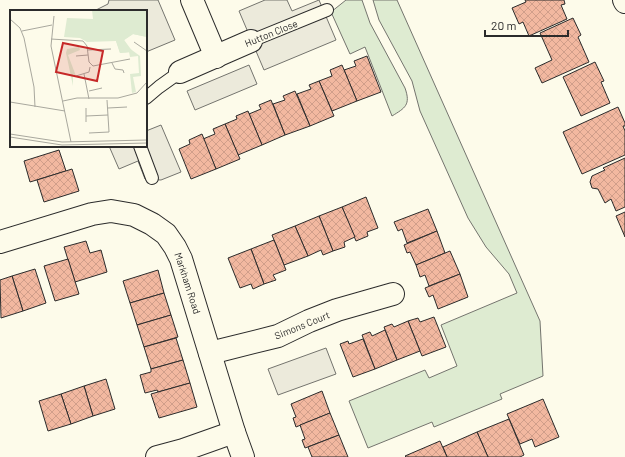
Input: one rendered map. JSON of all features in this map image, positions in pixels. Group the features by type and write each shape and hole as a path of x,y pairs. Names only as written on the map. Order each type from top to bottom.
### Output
{"street":[{"path":"192,0 216,57"},
{"name":"Hutton Close","path":"180,72 251,41"},
{"name":"Markham Road","path":"0,242 92,214 111,211 134,215 152,224 166,234 176,247 182,259 234,432 243,457"},
{"name":"Simons Court","path":"210,352 278,336 309,321 337,310 393,294"},
{"path":"157,457 183,450 234,432"}],"lane":[{"name":"Hutton Close","path":"251,41 327,10"},
{"name":"Hutton Close","path":"147,97 180,72"},
{"path":"140,147 152,178"}],"green space":[{"path":"346,0 362,0 370,23 405,88 407,94 406,105 392,116 365,47 350,54 331,12"},
{"path":"373,0 397,0 540,321 543,376 500,394 502,399 434,427 432,422 368,448 349,401 425,370 429,378 457,366 441,325 517,293 509,274 486,247 468,218 420,111 412,81 379,20"}],"shaded area":[{"path":"109,0 158,0 175,40 147,52 147,10 96,10 108,4"},
{"path":"265,0 287,0 292,11 319,0 336,40 264,70 239,11"},
{"path":"249,65 257,84 195,110 187,91"},
{"path":"161,125 181,172 161,180 145,179 138,161 119,169 109,147 147,147 147,131"},
{"path":"326,348 336,374 278,395 268,369"}],"building":[{"path":"525,0 564,0 565,4 561,5 567,19 529,36 523,22 519,24 512,8 526,2"},
{"path":"573,18 581,35 578,37 589,62 542,83 535,68 552,60 540,33"},
{"path":"367,56 381,92 357,101 344,70 356,66 354,61"},
{"path":"595,62 604,81 601,82 610,103 581,116 563,77"},
{"path":"342,65 357,101 332,111 319,81 332,76 330,70"},
{"path":"319,81 334,116 310,126 297,94 311,89 309,85"},
{"path":"295,91 310,126 285,135 273,104 285,100 283,96"},
{"path":"271,100 285,135 262,145 249,114 261,109 259,105"},
{"path":"618,107 625,123 625,126 623,126 625,131 625,155 582,174 563,132"},
{"path":"248,111 262,145 238,155 225,124 237,119 236,116"},
{"path":"225,124 240,159 216,169 203,139 215,134 213,129"},
{"path":"202,134 216,169 191,179 179,149 190,144 189,140"},
{"path":"59,150 66,171 30,182 24,161"},
{"path":"625,158 625,207 616,211 611,199 605,203 598,189 592,188 590,182 592,176 605,170 603,168"},
{"path":"72,169 79,191 44,202 37,180"},
{"path":"366,197 378,228 367,232 368,236 356,241 342,207"},
{"path":"342,207 355,237 344,242 345,247 333,251 319,216"},
{"path":"428,209 437,231 407,243 402,229 398,231 394,222"},
{"path":"625,212 625,237 616,216"},
{"path":"319,216 333,251 323,255 321,250 308,256 295,226"},
{"path":"295,226 308,256 284,265 272,235"},
{"path":"437,231 445,253 416,265 410,252 407,253 404,245"},
{"path":"274,240 286,270 273,275 276,280 264,284 251,249"},
{"path":"86,241 90,253 101,250 107,272 75,282 64,247"},
{"path":"251,249 264,284 253,289 251,284 240,288 228,258"},
{"path":"450,251 460,274 429,286 425,275 420,277 416,265"},
{"path":"68,259 79,294 55,301 44,266"},
{"path":"35,269 46,303 23,311 12,276"},
{"path":"158,270 164,293 130,303 123,281"},
{"path":"460,274 468,297 438,309 433,295 429,297 425,288"},
{"path":"12,276 23,311 1,318 0,280"},
{"path":"164,293 171,315 137,325 130,303"},
{"path":"171,315 178,337 144,347 137,325"},
{"path":"434,317 446,347 422,356 408,321 418,318 420,322"},
{"path":"408,321 420,351 397,360 384,327 392,324 394,327"},
{"path":"385,330 397,360 375,369 362,335 370,332 372,336"},
{"path":"176,338 183,360 151,369 144,347"},
{"path":"363,339 375,369 353,377 340,344 348,341 349,344"},
{"path":"183,360 190,383 158,392 157,390 145,393 140,375 151,372 151,369"},
{"path":"106,379 115,409 93,416 84,386"},
{"path":"190,383 197,407 159,418 151,394"},
{"path":"84,386 93,416 71,424 61,394"},
{"path":"322,391 330,413 296,427 293,418 296,417 291,404"},
{"path":"61,394 71,424 48,431 39,401"},
{"path":"543,399 559,437 535,447 532,439 520,444 507,414"},
{"path":"330,413 339,435 305,448 302,440 305,439 300,425"},
{"path":"509,419 524,455 520,457 488,457 477,432"},
{"path":"477,432 488,457 447,457 443,447"},
{"path":"339,435 348,457 312,457 308,447"},
{"path":"440,441 447,457 405,456"}]}
